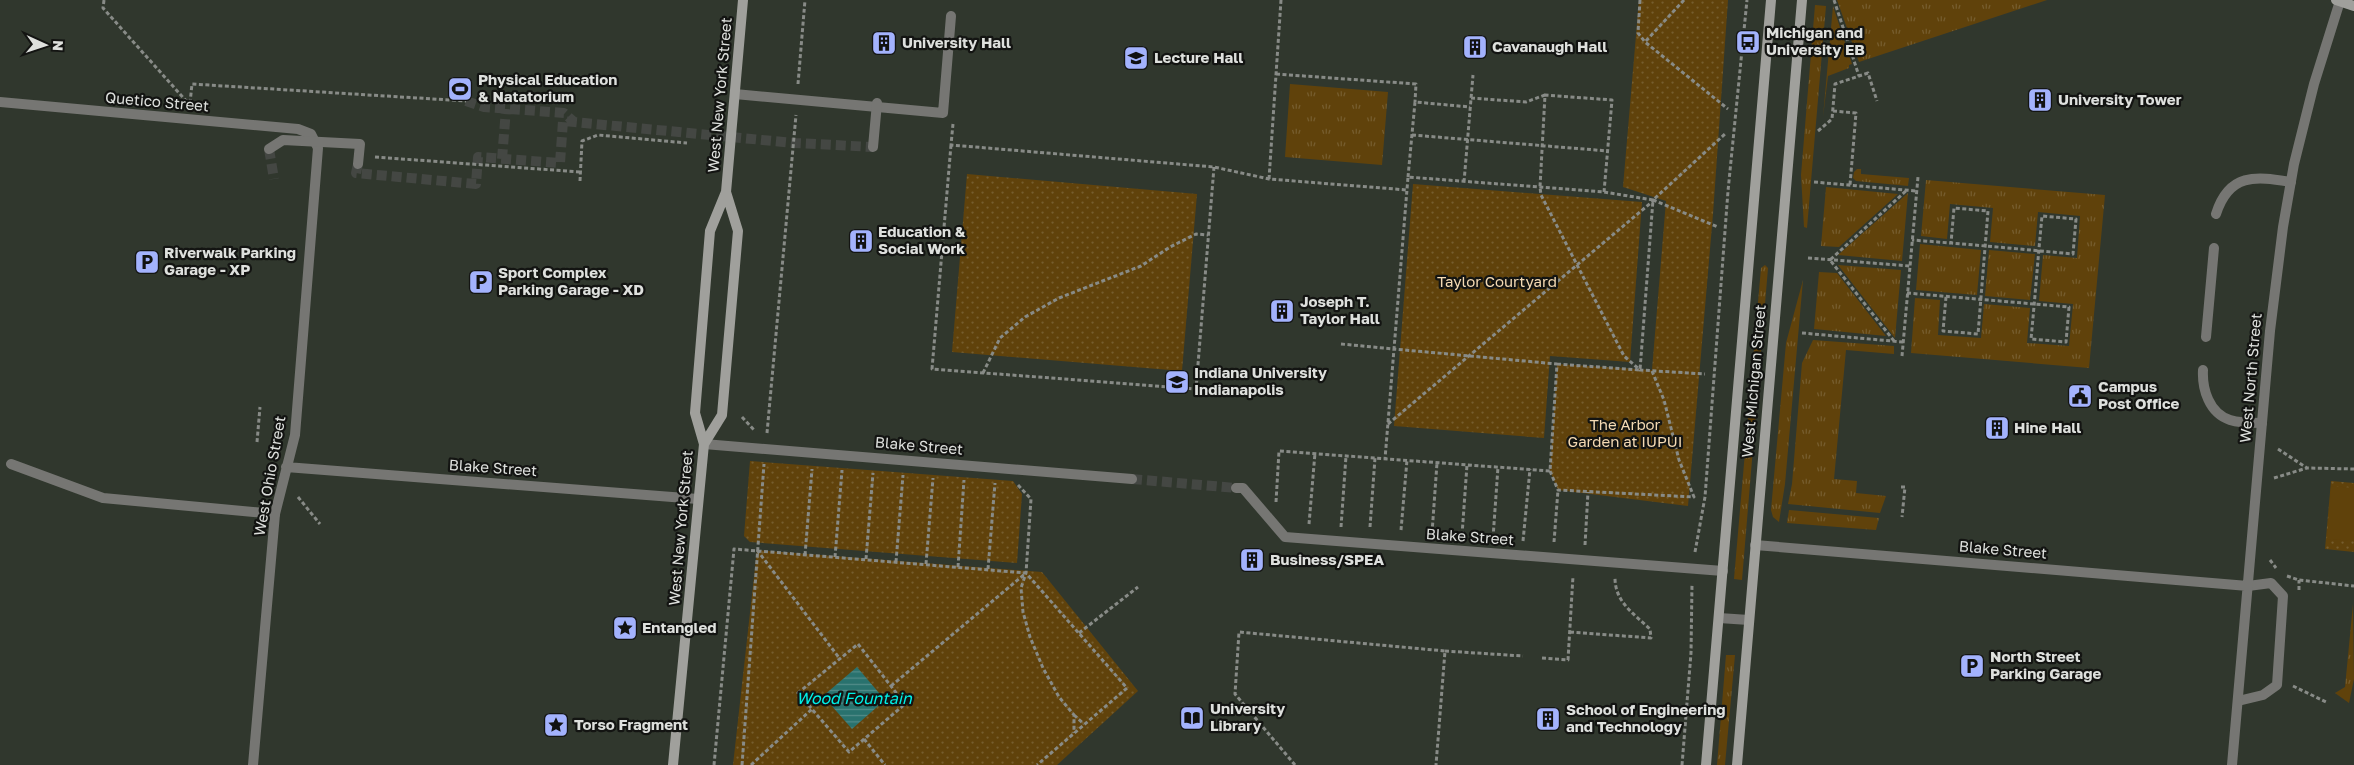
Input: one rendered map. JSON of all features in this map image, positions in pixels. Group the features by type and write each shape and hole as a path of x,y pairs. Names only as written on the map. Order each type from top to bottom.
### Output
{"main road":[{"name":"West New York Street","path":"674,765 704,444 695,413 709,240 710,231 726,192 743,0"},
{"name":"West Michigan Street","path":"1706,765 1771,0"},
{"name":"West Michigan Street","path":"1736,765 1802,0"},
{"path":"2339,0 2354,6"},
{"name":"West New York Street","path":"704,444 722,415 728,347 738,231 726,192"}],"street":[{"name":"West North Street","path":"2232,765 2270,331 2290,182 2314,84 2339,0"},
{"path":"735,94 943,114 951,16"},
{"name":"Quetico Street","path":"0,102 298,129 311,134"},
{"path":"873,147 877,103"},
{"name":"West Ohio Street","path":"253,765 275,514 295,436 318,148 311,134"},
{"path":"269,149 283,140 360,144 358,164"},
{"path":"2216,214 2224,197 2237,184 2246,180 2254,177 2290,182"},
{"path":"2206,336 2214,248"},
{"path":"2203,370 2204,389 2207,398 2220,414 2230,420 2262,424"},
{"name":"Blake Street","path":"704,444 1132,479"},
{"path":"11,464 104,498 275,514"},
{"name":"Blake Street","path":"286,467 698,499"},
{"name":"Blake Street","path":"1236,488 1243,488 1285,538 1723,571"},
{"name":"Blake Street","path":"1755,544 2248,586 2271,583 2283,596 2277,685 2263,695 2238,700"},
{"path":"1719,618 1749,620"}],"path":[{"path":"104,0 103,8 190,105"},
{"path":"742,765 765,449 805,0"},
{"path":"1269,179 1281,0"},
{"path":"1640,0 1638,33 1645,42 1728,109"},
{"path":"1645,42 1684,0"},
{"path":"1695,555 1704,497 1728,191 1747,0"},
{"path":"1834,0 1859,76"},
{"path":"1818,131 1832,119 1835,84 1868,73 1877,101"},
{"path":"1276,74 1416,84 1386,459"},
{"path":"1464,182 1474,75"},
{"path":"192,84 466,101"},
{"path":"1471,98 1526,102 1546,95 1612,100 1604,192"},
{"path":"1546,95 1541,195 1624,356 1640,370"},
{"path":"1415,102 1470,107"},
{"path":"1833,111 1856,113 1850,185"},
{"path":"954,118 932,369 1196,389 1214,167"},
{"path":"1388,424 1653,200 1726,133"},
{"path":"580,181 582,141 598,135 687,143"},
{"path":"1412,135 1608,152"},
{"path":"951,145 1214,167 1269,179 1407,190"},
{"path":"372,156 580,172"},
{"path":"1408,177 1604,192 1653,200 1718,227"},
{"path":"1902,356 1918,177"},
{"path":"1814,182 1916,191"},
{"path":"1830,260 1907,190"},
{"path":"1640,370 1653,200"},
{"path":"1946,297 1943,331 1978,334 1988,211 1954,208 1951,243"},
{"path":"1907,293 2035,304 2069,308 2066,342 2031,339 2035,304 2039,251 2042,216 2076,219 2074,254 2039,251 1951,243 1912,240"},
{"path":"984,373 1000,338 1025,317 1059,298 1141,266 1170,246 1196,234 1208,235"},
{"path":"1808,258 1910,266"},
{"path":"1830,260 1894,342"},
{"path":"1802,334 1903,342"},
{"path":"1341,344 1557,364 1705,374"},
{"path":"1553,551 1558,490 1550,471 1557,364"},
{"path":"1558,490 1694,497 1679,460 1664,400 1652,371"},
{"path":"258,442 260,407"},
{"path":"2278,449 2307,468"},
{"path":"1275,527 1279,451 1550,471"},
{"path":"1309,530 1314,453"},
{"path":"1341,533 1346,456"},
{"path":"1370,535 1375,458"},
{"path":"1401,538 1407,460"},
{"path":"757,462 774,463"},
{"path":"1431,541 1437,462"},
{"path":"1462,543 1467,465"},
{"path":"805,555 812,466 820,466"},
{"path":"835,467 850,468"},
{"path":"1492,546 1498,467"},
{"path":"836,557 842,468"},
{"path":"2274,478 2307,468 2354,469"},
{"path":"1522,548 1530,469"},
{"path":"865,470 880,471"},
{"path":"866,560 873,470"},
{"path":"895,472 911,473"},
{"path":"896,562 903,472"},
{"path":"926,474 941,475"},
{"path":"926,564 934,475"},
{"path":"957,476 972,478"},
{"path":"958,567 965,477"},
{"path":"988,479 995,479 988,569"},
{"path":"1013,481 1031,499 1026,572 1021,588 1030,638 1049,680 1074,715 1084,724"},
{"path":"1901,487 1905,487 1902,517"},
{"path":"1584,554 1588,492"},
{"path":"298,497 320,524"},
{"path":"714,765 734,549 1026,572 1126,688 1038,765"},
{"path":"758,550 840,659"},
{"path":"2270,560 2280,573 2299,580 2354,586"},
{"path":"1542,658 1568,660 1573,570"},
{"path":"891,686 1026,572"},
{"path":"1570,632 1651,638 1650,629 1621,601 1615,589 1615,573"},
{"path":"1682,765 1691,653 1693,576"},
{"path":"1079,633 1138,587"},
{"path":"1295,765 1235,694 1240,632 1445,651 1523,656"},
{"path":"858,644 905,704 849,752 798,693 840,659 858,644"},
{"path":"1436,765 1445,651"},
{"path":"2293,686 2328,704"},
{"path":"751,765 812,709"},
{"path":"1074,715 1074,733"},
{"path":"864,739 884,765"}],"shaded area":[{"name":"Indiana University Indianapolis","path":"0,0 2354,0 2354,765 0,765"}],"green space":[{"name":"The Arbor Garden at IUPUI","path":"1639,0 1728,0 1713,214 1688,506 1558,490 1550,471 1557,364 1652,370 1666,201 1623,187"},
{"path":"1837,0 2047,0 1859,62"},
{"path":"1815,5 1826,6 1807,228 1804,227 1801,175"},
{"path":"1833,6 1852,64 1849,65 1849,68 1828,76 1823,117"},
{"path":"1290,84 1388,92 1382,165 1285,157"},
{"path":"1857,169 1861,169 1861,174 1909,178 1908,186 1856,181 1853,178 1854,172"},
{"path":"967,174 1197,194 1182,371 952,352"},
{"path":"1926,180 2105,195 2089,368 1911,353 1915,298 1940,300 1938,335 1981,338 1984,304 2030,308 2027,343 2069,346 2073,304 2039,301 2043,255 2077,258 2080,216 2038,212 2035,246 1990,242 1993,208 1950,204 1947,239 1921,236"},
{"name":"Taylor Courtyard","path":"1413,184 1642,202 1630,362 1550,356 1544,438 1394,426"},
{"path":"1826,187 1898,194 1839,247 1821,246"},
{"path":"1908,193 1902,261 1838,255"},
{"path":"1920,244 1981,250 1977,295 1916,290"},
{"path":"1989,250 2035,254 2030,300 1985,296"},
{"path":"1765,265 1768,268 1742,580 1734,579 1761,268"},
{"path":"1838,265 1901,270 1895,338"},
{"path":"1819,272 1837,273 1886,336 1814,329"},
{"path":"1803,280 1785,484 1779,522 1773,517 1771,510 1786,343"},
{"path":"1813,340 1894,346 1894,354 1846,350 1834,479 1857,481 1856,493 1886,496 1880,513 1788,504 1792,484 1802,363"},
{"path":"750,461 1013,481 1022,494 1017,563 750,542 744,536"},
{"path":"2331,481 2354,483 2354,552 2325,549"},
{"path":"2331,486 2354,488 2354,541 2327,539"},
{"path":"1789,510 1879,518 1876,530 1787,523"},
{"path":"757,550 1042,572 1138,691 1057,765 733,765"},
{"path":"2353,604 2354,679 2349,703 2335,693 2345,687"},
{"path":"1726,655 1735,655 1725,765 1717,765"}],"water":[{"name":"Wood Fountain","path":"857,667 885,700 852,729 823,696"}],"tunnel":[{"path":"466,101 484,107 564,113 574,122"},
{"path":"502,159 506,109"},
{"path":"358,164 356,173 476,184 478,157 560,163 563,121 794,143 873,147"},
{"path":"269,149 274,179"},
{"path":"1132,479 1236,488"}],"place":[{"name":"Michigan and University EB","path":"1748,42"},
{"name":"University Hall","path":"884,43"},
{"name":"Cavanaugh Hall","path":"1475,47"},
{"name":"Lecture Hall","path":"1136,58"},
{"name":"Physical Education & Natatorium","path":"460,89"},
{"name":"University Tower","path":"2040,100"},
{"name":"Education & Social Work","path":"861,241"},
{"name":"Riverwalk Parking Garage - XP","path":"147,262"},
{"name":"Sport Complex Parking Garage - XD","path":"481,282"},
{"name":"Joseph T. Taylor Hall","path":"1282,311"},
{"name":"Indiana University Indianapolis","path":"1177,382"},
{"name":"Campus Post Office","path":"2080,396"},
{"name":"Hine Hall","path":"1997,428"},
{"name":"Business/SPEA","path":"1252,560"},
{"name":"Entangled","path":"625,628"},
{"name":"North Street Parking Garage","path":"1972,666"},
{"name":"University Library","path":"1192,718"},
{"name":"School of Engineering and Technology","path":"1548,719"},
{"name":"Torso Fragment","path":"556,725"}]}
